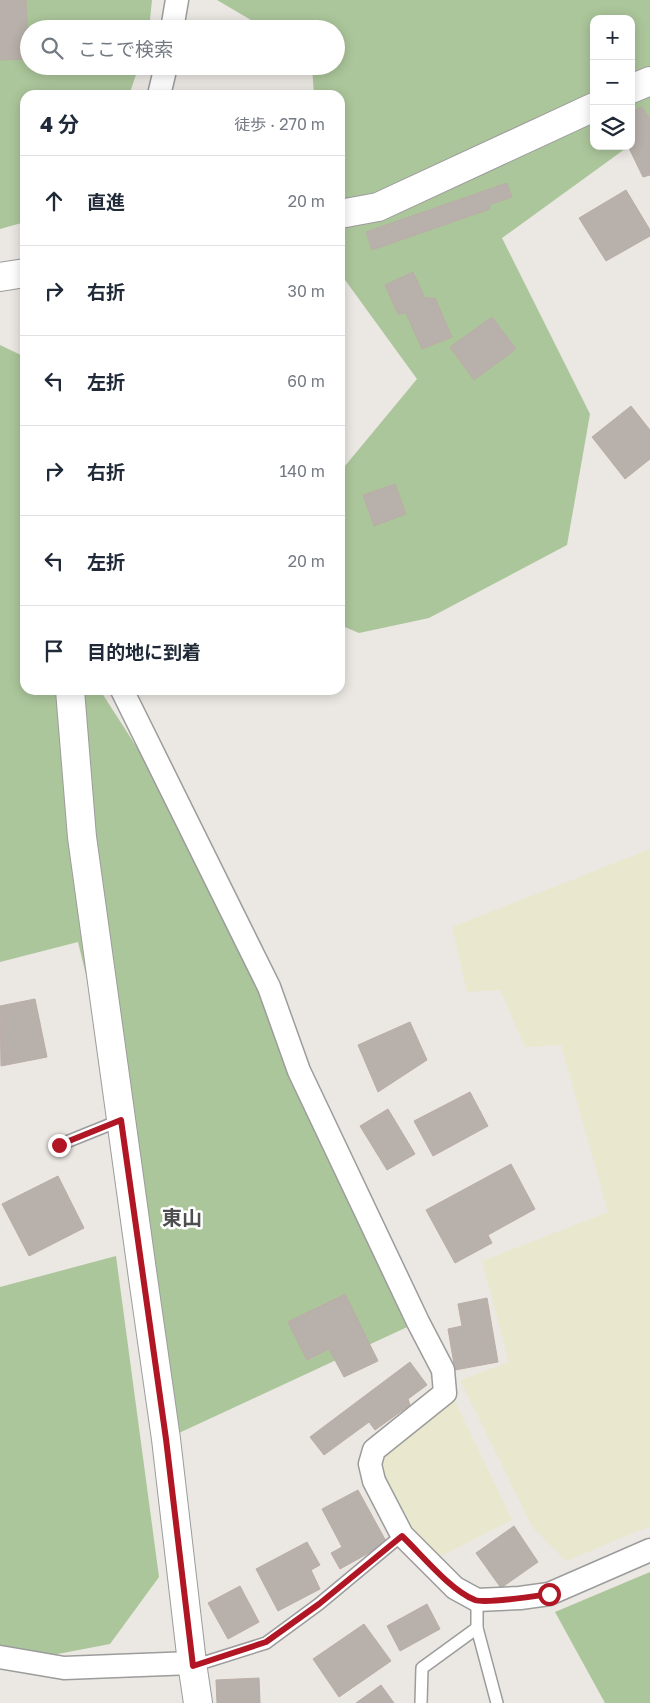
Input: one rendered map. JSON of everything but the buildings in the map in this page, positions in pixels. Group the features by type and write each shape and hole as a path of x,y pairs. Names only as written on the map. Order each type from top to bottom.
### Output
{"street":[{"path":"174,20 177,0"},
{"path":"160,90 164,75"},
{"path":"635,87 650,81"},
{"path":"345,213 378,207 590,109"},
{"path":"0,277 20,274"},
{"path":"70,695 82,837 166,1439 198,1703"},
{"path":"124,695 269,987 299,1071 414,1314 443,1370 445,1393 374,1450 370,1464 374,1481 402,1536 455,1588 477,1600 520,1598 549,1594 650,1550"},
{"path":"0,1657 64,1668 192,1664"}],"lane":[{"path":"59,1145 121,1120"},
{"path":"192,1664 266,1642 319,1604 402,1536"},
{"path":"477,1600 477,1628 497,1703"},
{"path":"421,1703 422,1668 477,1628"}],"green space":[{"path":"0,0 152,0 150,20 20,20 20,75 136,75 131,90 20,90 20,223 0,229"},
{"path":"217,0 650,0 650,132 635,142 635,15 590,15 590,150 623,150 502,238 590,414 567,545 429,618 359,633 345,627 345,466 417,379 345,280 345,90 314,90 313,75 345,75 345,20 251,20"},
{"path":"0,345 20,355 20,695 103,695 193,835 418,1322 166,1439 121,1120 78,942 0,962"},
{"path":"650,849 650,1526 566,1561 533,1528 460,1380 509,1362 482,1261 608,1212 561,1045 525,1047 500,990 467,992 452,927"},
{"path":"116,1256 159,1577 110,1644 0,1665 0,1287"},
{"path":"454,1399 512,1520 441,1556 413,1535 382,1481 378,1462"},
{"path":"650,1572 650,1703 605,1703 555,1612"}],"district":[{"name":"東山","path":"182,1218"}],"route":[{"path":"59,1145 121,1120 166,1439 193,1666 266,1642 319,1604 402,1536 455,1588 477,1600 520,1598 549,1594"}]}
